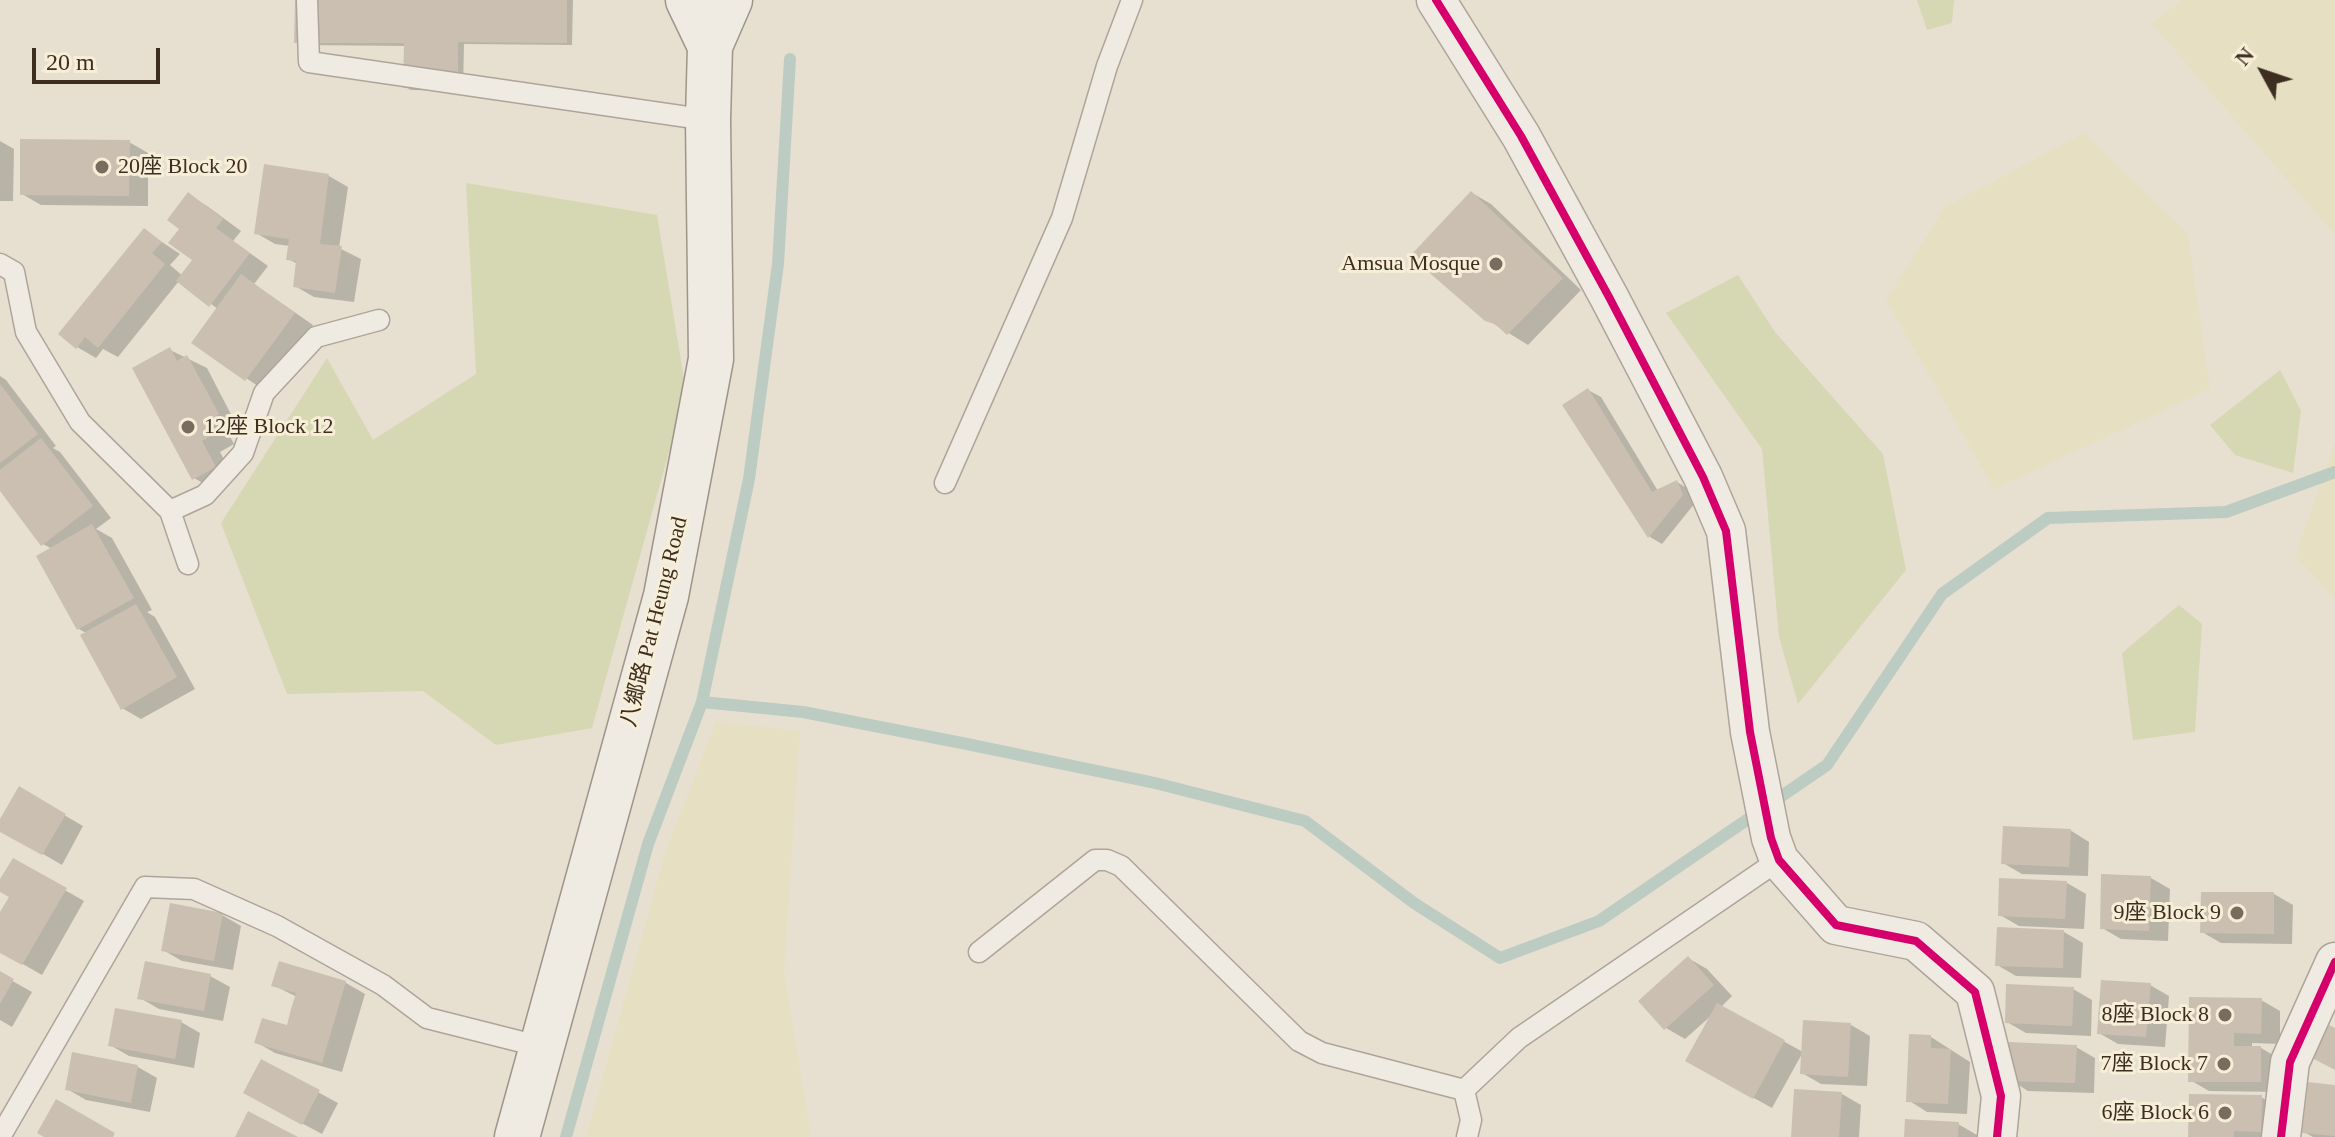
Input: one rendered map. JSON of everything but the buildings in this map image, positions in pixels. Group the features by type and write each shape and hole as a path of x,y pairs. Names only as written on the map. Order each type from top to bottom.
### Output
{"main road":[{"name":"八鄉路 Pat Heung Road","path":"688,0 710,46"},
{"name":"八鄉路 Pat Heung Road","path":"517,1137 666,596 711,359 710,46 730,0"}],"street":[{"path":"1436,0 1529,149 1696,463 1726,531 1750,732 1775,849 1836,925 1916,941 1975,992 2001,1096 1997,1137"},
{"path":"2281,1137 2290,1062 2335,962"}],"lane":[{"path":"307,0 309,62 708,120"},
{"path":"945,483 1062,218 1107,66 1132,0"},
{"path":"0,264 14,272 26,332 80,422 170,511 188,564"},
{"path":"170,511 205,495 243,453 264,393 316,337 379,320"},
{"path":"1464,1090 1519,1038 1775,849"},
{"path":"979,952 1095,860 1107,860 1121,866 1299,1041 1322,1053 1464,1090"},
{"path":"0,1137 145,887 194,889 277,926 383,985 427,1018 542,1047"},
{"path":"1464,1090 1471,1120 1467,1137"}],"shaded area":[{"path":"2183,0 2335,0 2335,235 2151,23"},
{"path":"2084,133 2188,234 2210,389 1994,489 1886,300 1945,207"},
{"path":"2335,443 2335,598 2295,556"},
{"path":"716,722 800,731 784,972 811,1137 586,1137 666,850"}],"green space":[{"path":"1917,0 1954,0 1952,23 1927,30"},
{"path":"466,183 657,215 686,391 592,728 496,745 423,691 287,694 221,523 327,358 373,440 476,374"},
{"path":"1738,275 1775,332 1883,454 1906,570 1798,704 1779,637 1762,449 1666,313"},
{"path":"2280,370 2301,411 2293,473 2235,455 2210,425"},
{"path":"2179,605 2202,624 2195,732 2133,740 2122,653"}],"waterway":[{"path":"566,1137 648,844 702,702 749,479 778,264 790,59"},
{"path":"702,702 803,712 967,744 1155,783 1305,821 1414,903 1500,958 1599,921 1827,765 1942,594 2048,518 2226,512 2335,472"}],"cycle path":[{"path":"1436,0 1521,136 1609,297 1703,477 1726,531 1750,732 1771,838 1779,860 1836,925 1916,941 1975,992 2001,1096 1997,1137"},
{"path":"2281,1137 2290,1062 2335,962"}],"place":[{"name":"20座 Block 20","path":"102,167"},
{"name":"Amsua Mosque","path":"1496,264"},
{"name":"12座 Block 12","path":"188,427"},
{"name":"9座 Block 9","path":"2237,913"},
{"name":"8座 Block 8","path":"2225,1015"},
{"name":"7座 Block 7","path":"2224,1064"},
{"name":"6座 Block 6","path":"2225,1113"}]}
